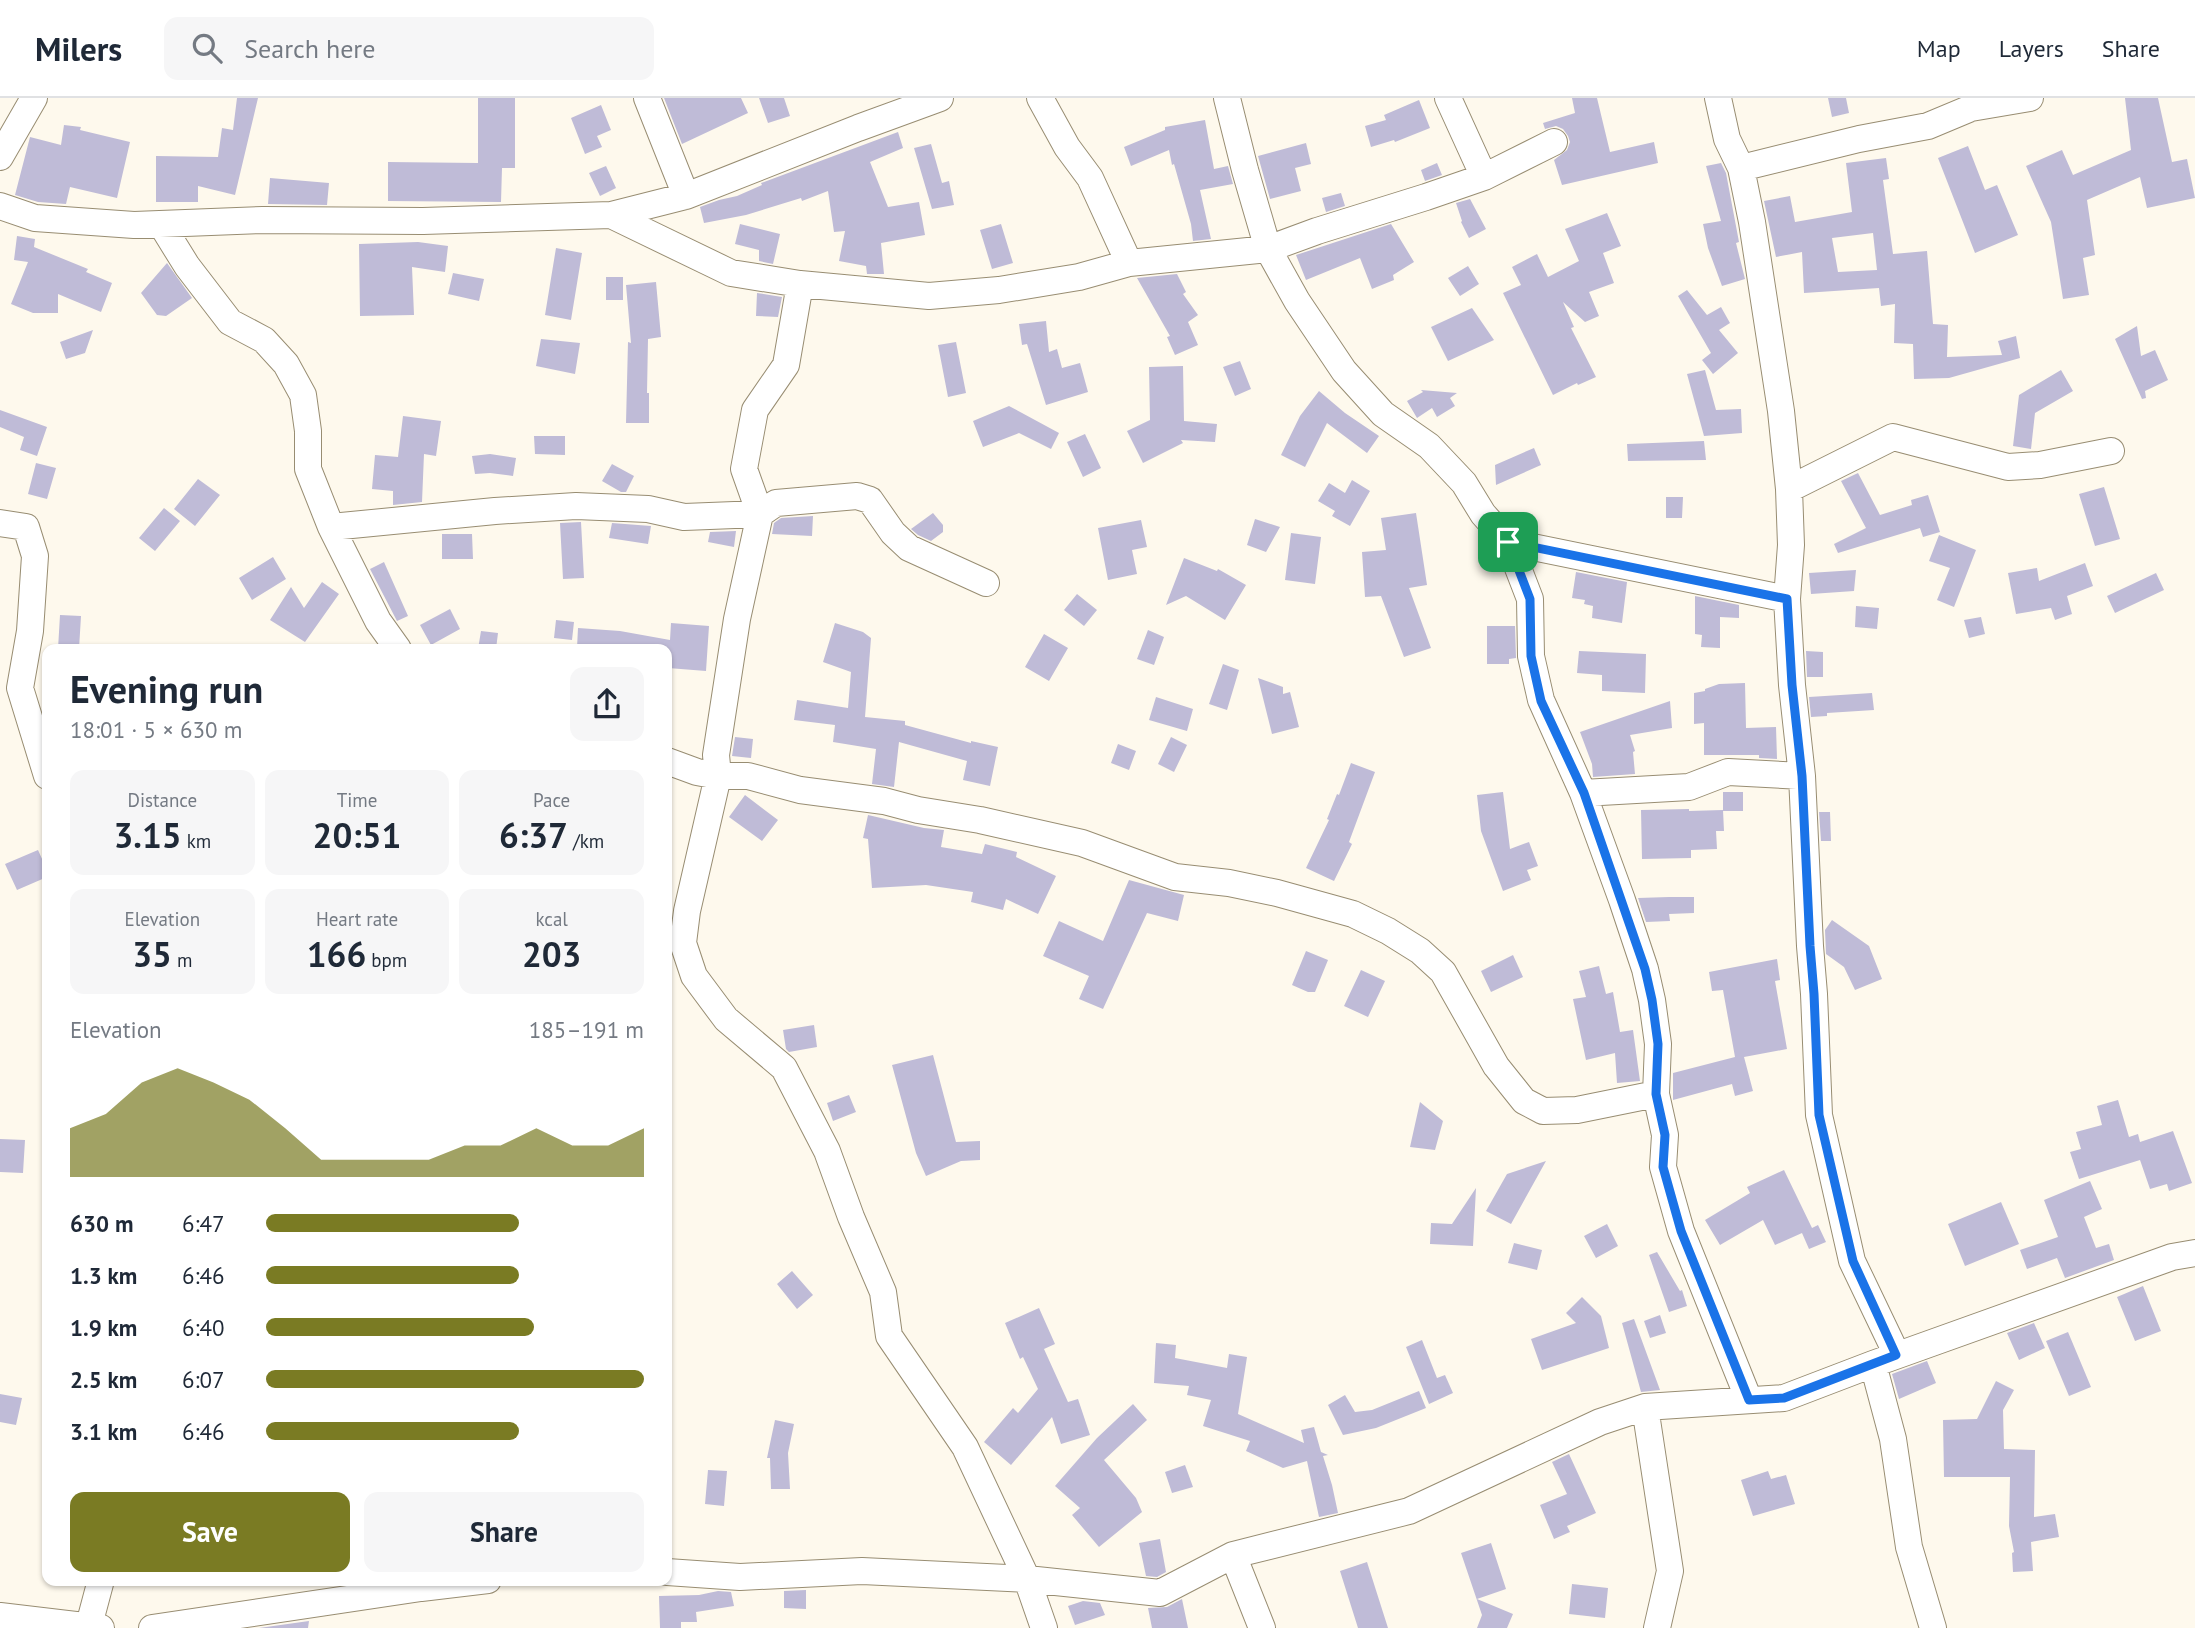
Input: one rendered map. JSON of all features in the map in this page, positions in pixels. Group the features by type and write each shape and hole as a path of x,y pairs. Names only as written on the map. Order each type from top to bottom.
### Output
{"street":[{"path":"0,158 33,98"},
{"path":"647,98 686,196"},
{"path":"0,206 35,218 56,221 161,225 263,220 423,221 611,215 686,196 940,98"},
{"path":"1040,98 1067,148 1090,177 1129,263"},
{"path":"1227,98 1268,249 1297,301 1344,371 1383,414 1429,446 1464,483 1483,513 1508,542 1530,599 1531,656 1541,701 1584,793 1645,969 1658,1044 1656,1094 1665,1135 1663,1167 1681,1231 1749,1400"},
{"path":"1448,98 1484,177"},
{"path":"1718,98 1727,139 1741,167 1761,276 1781,411 1789,489 1791,544 1787,599 1792,685 1802,776 1819,1115 1853,1261 1885,1360 1893,1439 1909,1547 1933,1628"},
{"path":"1741,167 1928,126 1970,108 2030,98"},
{"path":"611,215 731,273 800,284 929,296 999,290 1066,279 1129,263 1268,249 1484,177 1554,142"},
{"path":"161,225 187,266 230,322 264,340 286,365 303,395 308,431 308,469 331,527 378,621 394,644"},
{"path":"800,284 786,365 755,410 744,469 760,514 735,631 716,755 719,776 687,911 683,943 694,976 726,1019 784,1068 827,1151 883,1292 889,1336 965,1447 1027,1580 1044,1628"},
{"path":"1789,489 1893,437 2008,467 2040,465 2111,451"},
{"path":"331,527 576,506 648,509 684,517 760,514 776,503 857,496 870,500 893,533 909,548 986,583"},
{"path":"0,523 26,527 35,556 30,631 20,688 42,760"},
{"path":"1508,542 1787,599"},
{"path":"672,763 697,772 719,776 748,776 800,790 884,801 918,810 980,820 1082,843 1175,877 1229,883 1353,914 1420,951 1443,972 1496,1066 1524,1101 1543,1111 1577,1110 1656,1094"},
{"path":"1584,793 1689,787 1728,772 1802,776"},
{"path":"672,1572 740,1577 862,1572 1027,1580 1160,1593 1233,1555 1409,1511 1600,1422 1645,1407 1784,1398 2172,1257 2195,1253"},
{"path":"1645,1407 1670,1572 1657,1628"},
{"path":"1233,1555 1262,1628"},
{"path":"0,1616 95,1627 100,1586"},
{"path":"152,1628 438,1586"}],"building":[{"path":"237,98 258,98 235,195 198,186 198,202 156,202 156,156 218,157 222,128 233,130"},
{"path":"478,98 515,98 515,168 502,168 501,202 388,201 388,162 478,163"},
{"path":"664,98 741,98 748,113 682,144"},
{"path":"759,98 784,98 790,116 768,123"},
{"path":"1572,98 1597,98 1610,152 1654,142 1658,163 1562,185 1554,160 1567,150 1570,142 1563,129 1556,126 1545,129 1543,123 1575,113"},
{"path":"1828,98 1846,98 1849,113 1832,117"},
{"path":"2125,98 2158,98 2172,162 2187,159 2195,198 2147,208 2140,177 2087,200 2095,255 2083,258 2089,295 2063,299 2051,222 2026,166 2062,150 2073,175 2131,150"},
{"path":"1419,100 1430,128 1395,142 1394,140 1371,147 1365,126 1386,120 1384,115"},
{"path":"601,105 611,130 597,136 602,147 585,154 571,118"},
{"path":"1205,120 1214,169 1228,166 1233,184 1200,190 1211,239 1193,241 1191,224 1169,150 1131,166 1124,147 1165,130 1165,127"},
{"path":"64,125 81,127 80,130 130,142 117,198 70,187 66,204 38,202 15,195 30,137 61,145"},
{"path":"898,132 903,148 870,162 888,207 919,202 925,235 881,243 884,274 867,274 866,266 839,261 845,231 834,232 828,191 802,201 801,198 746,215 704,223 700,207 737,196 762,185 761,183"},
{"path":"1306,143 1311,164 1295,168 1301,191 1270,199 1258,156"},
{"path":"931,144 942,183 949,181 954,205 932,209 914,148"},
{"path":"1968,146 1985,190 1997,185 2018,235 1975,253 1938,158"},
{"path":"1886,158 1889,179 1883,180 1893,254 1927,251 1933,324 1948,325 1947,357 2002,355 1998,341 2016,336 2020,358 1949,378 1914,379 1913,344 1894,343 1895,304 1881,306 1879,288 1804,293 1802,252 1776,257 1764,201 1790,196 1795,222 1852,212 1846,163","holes":["1873,233 1877,270 1838,272 1832,238"]},
{"path":"1437,163 1442,175 1425,181 1421,170"},
{"path":"1721,163 1726,173 1739,242 1736,243 1745,279 1722,286 1708,248 1703,224 1721,221 1706,166"},
{"path":"606,166 616,188 600,196 589,173"},
{"path":"270,178 329,183 327,205 268,204"},
{"path":"1341,193 1345,206 1326,212 1322,198"},
{"path":"1470,199 1486,229 1469,238 1456,203"},
{"path":"1607,213 1621,246 1603,253 1614,283 1589,292 1599,316 1585,322 1563,302 1574,327 1571,328 1596,377 1553,395 1503,293 1521,285 1512,267 1537,254 1548,277 1579,261 1565,229"},
{"path":"740,224 780,234 773,264 759,261 759,250 735,244"},
{"path":"1001,224 1013,263 992,269 980,230"},
{"path":"1391,224 1414,262 1393,275 1394,280 1372,289 1360,258 1306,280 1296,255"},
{"path":"17,236 35,239 34,247 88,269 86,272 112,283 101,312 58,294 58,313 33,313 11,304 28,262 14,260"},
{"path":"418,242 448,246 445,272 412,267 414,315 360,316 359,244"},
{"path":"556,248 582,253 571,320 545,315"},
{"path":"167,263 192,298 166,316 157,315 141,293"},
{"path":"1468,266 1479,284 1460,296 1448,278"},
{"path":"453,273 484,279 479,301 448,294"},
{"path":"1177,274 1186,292 1183,294 1198,315 1188,322 1198,345 1175,355 1167,337 1170,336 1137,278"},
{"path":"606,277 623,277 623,300 606,300"},
{"path":"656,282 661,337 648,339 649,423 626,423 628,342 631,343 626,285"},
{"path":"1687,290 1707,315 1721,307 1730,323 1719,330 1738,353 1713,374 1702,360 1711,353 1678,296"},
{"path":"757,293 782,297 778,317 756,316"},
{"path":"1472,308 1494,340 1448,361 1431,327"},
{"path":"1046,321 1049,352 1057,349 1062,368 1080,363 1088,392 1046,405 1027,344 1022,345 1019,324"},
{"path":"2137,326 2141,356 2155,350 2168,380 2145,391 2146,398 2142,399 2115,339"},
{"path":"93,330 85,353 66,359 60,342"},
{"path":"541,339 580,343 575,374 536,366"},
{"path":"956,342 966,393 948,397 938,345"},
{"path":"1240,361 1251,389 1235,396 1223,367"},
{"path":"1183,366 1184,421 1217,424 1215,442 1181,440 1183,443 1143,463 1127,431 1150,420 1149,367"},
{"path":"1705,370 1716,410 1741,409 1742,433 1704,436 1687,374"},
{"path":"2061,370 2073,391 2035,413 2031,449 2013,446 2019,395"},
{"path":"1421,390 1457,393 1450,398 1455,406 1437,417 1432,408 1417,418 1407,401 1423,392"},
{"path":"1319,391 1379,436 1367,453 1327,423 1305,467 1281,455 1300,416"},
{"path":"1009,406 1059,433 1051,449 1019,433 983,447 973,421"},
{"path":"0,410 47,427 37,456 20,450 24,437 0,427"},
{"path":"403,416 441,421 436,456 424,454 422,502 393,505 393,491 372,489 375,455 398,457"},
{"path":"1085,434 1101,468 1083,477 1067,442"},
{"path":"534,436 565,436 565,455 535,454"},
{"path":"1704,441 1706,460 1628,461 1627,444"},
{"path":"1534,448 1541,465 1496,485 1495,465"},
{"path":"490,454 516,458 513,476 475,474 472,456"},
{"path":"36,463 56,468 47,499 28,494"},
{"path":"612,464 634,476 626,492 602,481"},
{"path":"1858,473 1880,515 1912,505 1911,500 1928,495 1940,532 1923,537 1920,528 1838,553 1834,544 1866,528 1841,481"},
{"path":"198,479 220,495 195,526 174,509"},
{"path":"1352,480 1370,491 1350,526 1332,516 1335,511 1318,501 1329,483 1345,493"},
{"path":"2104,487 2120,539 2095,546 2079,494"},
{"path":"1666,497 1683,497 1682,518 1666,518"},
{"path":"164,508 180,521 155,551 139,538"},
{"path":"933,513 943,525 943,532 931,541 911,529"},
{"path":"1416,513 1427,585 1409,588 1431,648 1404,657 1381,596 1365,597 1362,552 1386,550 1381,518"},
{"path":"813,516 812,536 772,534 774,523 781,518"},
{"path":"1255,519 1280,527 1266,552 1247,545"},
{"path":"1141,520 1147,547 1132,550 1137,574 1108,580 1098,528"},
{"path":"581,522 584,578 563,579 560,523"},
{"path":"612,523 651,526 648,544 609,538"},
{"path":"736,531 734,547 708,542 710,532"},
{"path":"1291,533 1321,537 1315,584 1285,580"},
{"path":"442,534 472,534 473,559 442,559"},
{"path":"1939,535 1976,550 1954,607 1937,600 1950,568 1929,561"},
{"path":"273,557 286,579 252,600 239,578"},
{"path":"1184,558 1217,571 1218,569 1246,585 1225,620 1186,596 1166,605"},
{"path":"384,562 408,616 397,621 370,569"},
{"path":"2085,563 2093,586 2067,596 2072,614 2055,620 2051,608 2016,614 2008,573 2037,568 2039,581"},
{"path":"1856,570 1854,591 1811,594 1809,573"},
{"path":"1576,572 1627,582 1622,623 1592,618 1593,606 1584,604 1585,600 1572,598"},
{"path":"2156,573 2164,590 2115,613 2107,596"},
{"path":"322,582 339,594 305,642 270,620 291,587 304,608"},
{"path":"1077,594 1097,610 1084,626 1064,610"},
{"path":"1695,596 1739,605 1739,618 1720,617 1720,648 1701,647 1702,635 1695,634"},
{"path":"1856,606 1879,608 1877,629 1855,627"},
{"path":"450,609 460,629 430,644 420,625"},
{"path":"60,615 81,616 79,644 58,644"},
{"path":"1981,617 1985,634 1969,638 1964,620"},
{"path":"556,620 574,622 572,640 554,638"},
{"path":"671,623 709,626 706,671 672,668 672,644 577,644 578,628 620,631 670,640"},
{"path":"835,623 863,632 871,638 865,717 905,721 905,725 971,743 998,747 990,786 963,780 967,761 899,742 894,787 872,784 876,749 833,742 835,725 794,720 797,700 848,708 851,672 823,662"},
{"path":"1487,626 1515,626 1516,658 1509,659 1509,664 1487,664"},
{"path":"1148,630 1164,637 1154,665 1137,659"},
{"path":"481,631 498,633 497,644 479,644"},
{"path":"1044,634 1068,648 1049,681 1025,667"},
{"path":"1579,651 1646,654 1645,693 1602,691 1602,675 1577,673"},
{"path":"1806,651 1823,652 1823,677 1807,677"},
{"path":"1223,664 1239,670 1227,710 1209,704"},
{"path":"1258,678 1283,687 1283,694 1290,692 1299,727 1272,734"},
{"path":"1745,683 1746,728 1776,727 1777,759 1759,758 1759,755 1704,755 1704,723 1694,724 1694,693 1719,684"},
{"path":"1872,693 1874,710 1827,713 1827,716 1811,717 1809,697"},
{"path":"1156,697 1193,709 1187,731 1149,720"},
{"path":"1670,701 1672,728 1630,735 1635,751 1635,774 1593,777 1592,764 1580,732"},
{"path":"735,737 753,739 751,758 732,756"},
{"path":"1171,737 1187,745 1174,772 1158,764"},
{"path":"1118,744 1136,751 1129,770 1111,763"},
{"path":"1351,763 1375,772 1349,842 1352,844 1334,881 1306,868 1329,820 1327,819"},
{"path":"1503,792 1510,849 1529,842 1538,866 1527,870 1531,880 1503,891 1481,831 1477,795"},
{"path":"1723,792 1743,792 1743,811 1723,811"},
{"path":"745,795 778,820 762,841 729,817"},
{"path":"1641,810 1723,810 1724,831 1716,831 1717,849 1691,850 1691,858 1642,859"},
{"path":"1819,812 1830,812 1831,841 1821,841"},
{"path":"868,815 944,830 941,847 982,854 985,844 1017,852 1016,857 1056,876 1038,914 1006,899 1003,910 971,902 973,892 926,885 872,888 868,839 863,838"},
{"path":"38,850 42,859 42,879 17,890 5,864"},
{"path":"1129,880 1184,895 1178,921 1147,913 1103,1009 1079,999 1089,976 1043,956 1059,921 1103,941"},
{"path":"1694,897 1694,913 1669,914 1670,921 1646,922 1638,898"},
{"path":"1832,920 1869,946 1882,979 1855,990 1844,967 1826,954 1825,930"},
{"path":"1306,951 1328,960 1315,992 1292,985"},
{"path":"1513,955 1523,977 1491,992 1481,971"},
{"path":"1777,959 1780,980 1775,981 1787,1049 1744,1057 1753,1091 1735,1096 1732,1084 1673,1100 1673,1073 1735,1057 1723,990 1712,991 1709,972"},
{"path":"1599,966 1606,994 1613,992 1620,1032 1633,1030 1640,1081 1617,1083 1615,1053 1586,1060 1573,999 1586,997 1579,971"},
{"path":"1361,970 1385,981 1368,1017 1344,1006"},
{"path":"814,1025 817,1047 789,1052 786,1049 783,1030"},
{"path":"933,1055 956,1142 980,1141 980,1160 961,1161 926,1176 916,1153 892,1065"},
{"path":"849,1095 856,1112 833,1121 827,1103"},
{"path":"2118,1100 2129,1137 2138,1134 2140,1142 2173,1131 2192,1183 2169,1191 2167,1184 2150,1189 2140,1160 2079,1179 2070,1152 2081,1149 2076,1132 2102,1125 2097,1106"},
{"path":"1420,1102 1443,1121 1435,1150 1410,1147"},
{"path":"0,1139 25,1140 23,1173 0,1172"},
{"path":"1546,1161 1511,1224 1486,1211 1507,1174"},
{"path":"1784,1170 1812,1228 1818,1225 1826,1242 1809,1249 1802,1233 1775,1245 1763,1220 1720,1245 1705,1220 1750,1193 1747,1187"},
{"path":"2090,1181 2102,1209 2084,1217 2096,1248 2109,1244 2114,1260 2065,1278 2057,1258 2027,1269 2020,1250 2058,1237 2044,1200"},
{"path":"1476,1188 1473,1246 1430,1244 1431,1223 1452,1224"},
{"path":"2001,1202 2019,1244 1965,1266 1948,1224"},
{"path":"1607,1224 1618,1246 1596,1258 1584,1236"},
{"path":"1514,1243 1542,1250 1537,1270 1508,1263"},
{"path":"1657,1252 1680,1291 1682,1290 1687,1306 1669,1312 1649,1255"},
{"path":"792,1271 813,1295 797,1309 777,1284"},
{"path":"2143,1286 2161,1331 2135,1341 2117,1297"},
{"path":"1582,1297 1601,1316 1609,1348 1542,1370 1531,1339 1576,1323 1566,1313"},
{"path":"1039,1308 1055,1344 1044,1349 1068,1402 1078,1399 1090,1435 1061,1444 1052,1417 1011,1465 984,1442 1013,1408 1018,1413 1038,1389 1023,1357 1020,1359 1005,1323"},
{"path":"1660,1315 1666,1333 1650,1338 1644,1321"},
{"path":"1634,1319 1660,1390 1641,1392 1622,1323"},
{"path":"2034,1323 2045,1348 2019,1360 2007,1333"},
{"path":"2068,1332 2091,1387 2069,1396 2046,1341"},
{"path":"1422,1340 1437,1378 1445,1375 1453,1393 1429,1404 1406,1347"},
{"path":"1156,1343 1176,1345 1175,1358 1227,1368 1229,1354 1247,1357 1238,1414 1304,1443 1301,1430 1314,1427 1321,1452 1328,1455 1323,1456 1338,1513 1319,1517 1307,1461 1283,1468 1246,1451 1250,1441 1203,1426 1211,1400 1187,1395 1189,1386 1154,1383"},
{"path":"1927,1361 1936,1383 1899,1399 1892,1374"},
{"path":"1996,1381 2014,1390 2003,1410 2004,1449 2035,1450 2034,1517 2055,1514 2059,1537 2031,1542 2033,1571 2013,1572 2014,1552 2009,1526 2010,1477 1944,1477 1943,1420 1977,1419"},
{"path":"1419,1391 1426,1408 1376,1428 1343,1435 1328,1405 1345,1395 1355,1412 1372,1410"},
{"path":"0,1394 22,1398 16,1425 0,1422"},
{"path":"1133,1404 1147,1420 1104,1460 1136,1498 1142,1512 1099,1547 1072,1515 1080,1508 1055,1486 1097,1438"},
{"path":"775,1420 794,1424 788,1453 790,1489 771,1489 770,1458 767,1458"},
{"path":"1569,1454 1596,1513 1567,1526 1570,1532 1554,1539 1540,1505 1567,1494 1552,1462"},
{"path":"1185,1465 1193,1487 1172,1493 1165,1472"},
{"path":"708,1470 727,1471 724,1506 705,1504"},
{"path":"1768,1471 1771,1479 1786,1475 1795,1504 1753,1516 1741,1480"},
{"path":"1160,1539 1166,1572 1157,1577 1146,1576 1139,1543"},
{"path":"1491,1543 1506,1589 1477,1599 1513,1614 1507,1628 1477,1628 1482,1615 1461,1553"},
{"path":"1367,1562 1388,1628 1358,1628 1340,1571"},
{"path":"1572,1584 1608,1588 1605,1618 1569,1614"},
{"path":"806,1590 806,1609 784,1608 784,1591"},
{"path":"718,1591 731,1592 734,1606 696,1612 697,1622 681,1622 681,1628 660,1628 659,1596 699,1595"},
{"path":"1182,1599 1188,1628 1152,1628 1148,1608 1167,1607"},
{"path":"1083,1601 1100,1603 1105,1615 1075,1625 1068,1606"},
{"path":"309,1621 308,1628 259,1628"}],"route":[{"path":"1508,542 1787,599 1792,685 1802,776 1819,1115 1853,1261 1896,1355 1784,1398 1749,1400 1681,1231 1663,1167 1665,1135 1656,1094 1658,1044 1645,969 1584,793 1541,701 1531,656 1530,599 1508,542"}]}
